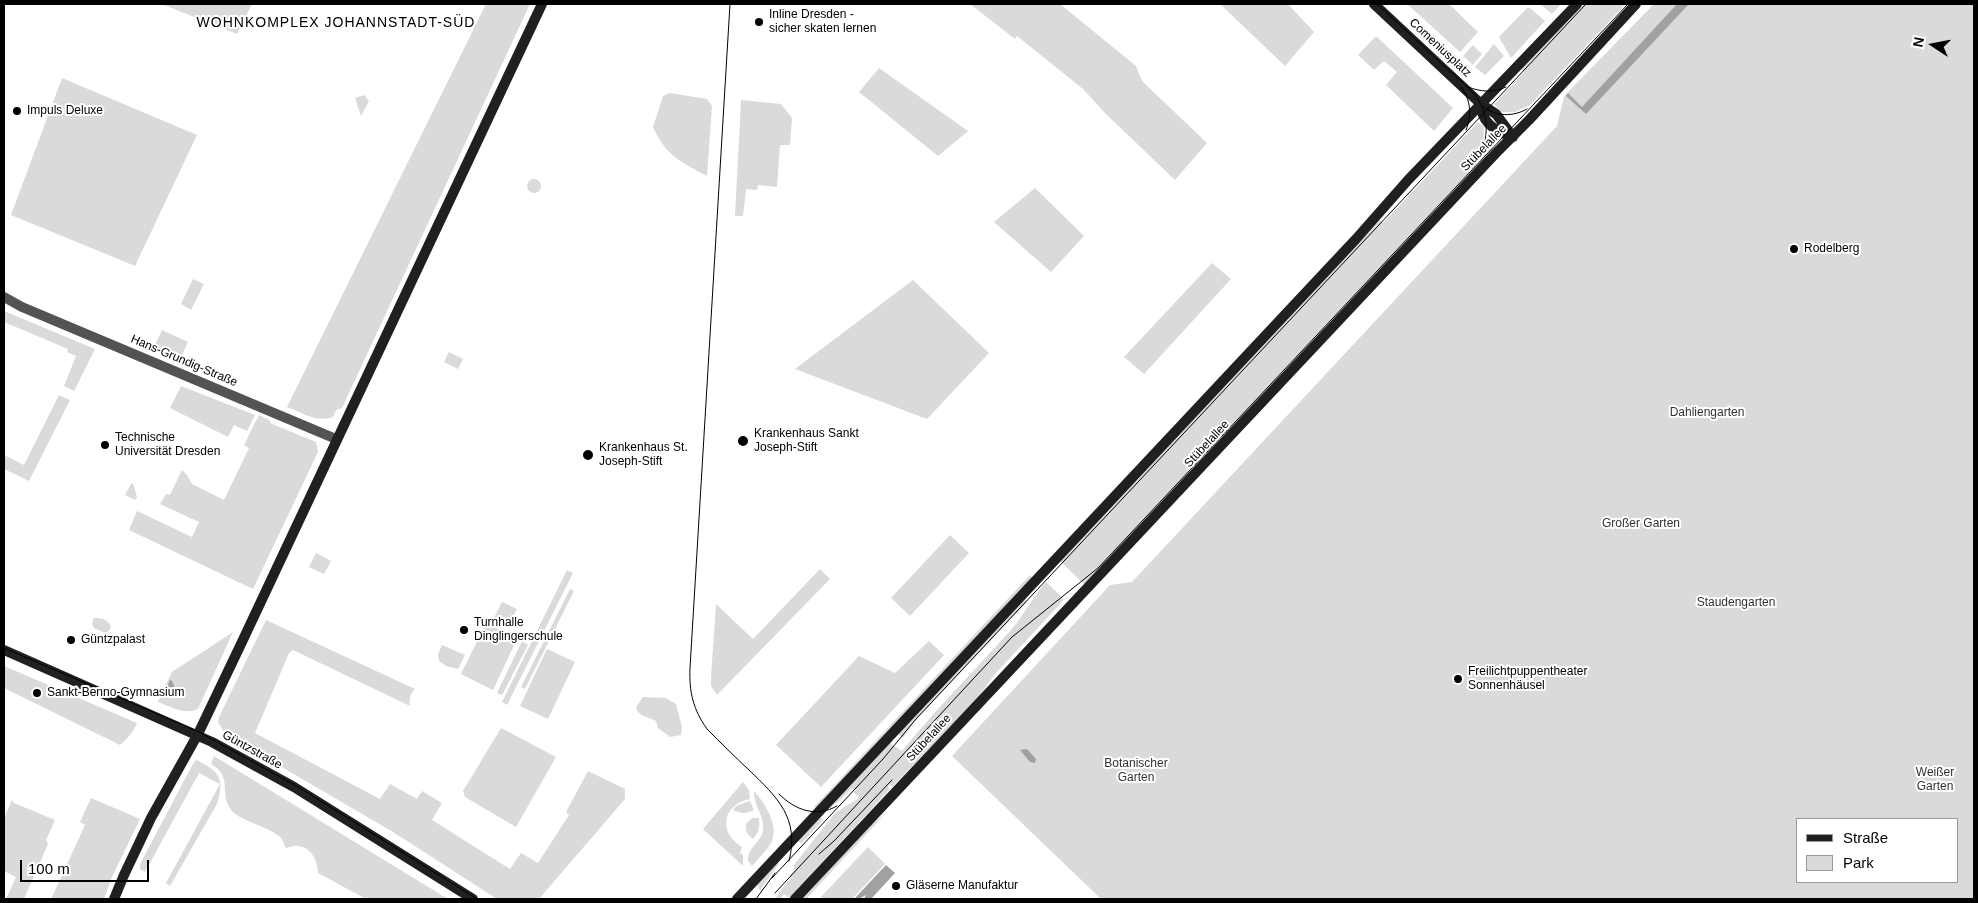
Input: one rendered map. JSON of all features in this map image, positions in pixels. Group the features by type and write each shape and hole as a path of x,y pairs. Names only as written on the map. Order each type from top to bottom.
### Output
{"main road":[{"path":"114,899 151,818 198,734 542,4"},
{"name":"Comeniusplatz","path":"1374,4 1481,104 1482,114 1488,124 1496,131 1513,137"},
{"path":"737,899 1356,240 1408,180 1577,4"},
{"name":"Stübelallee","path":"795,899 1636,4"},
{"name":"Güntzstraße","path":"4,650 198,734 294,787 474,899"}],"street":[{"name":"Hans-Grundig-Straße","path":"4,297 22,307 336,439"},
{"name":"Hans-Grundig-Straße","path":"4,303 22,307"}],"green space":[{"path":"165,4 252,4 237,34"},
{"path":"486,4 530,4 342,408 336,410 333,417 321,419 287,407"},
{"path":"970,4 1060,4 1136,66 1142,81 1207,143 1175,180 1106,114 1083,89 1017,36 1015,39"},
{"path":"1220,4 1288,4 1314,32 1285,66"},
{"path":"1407,4 1449,4 1478,32 1460,52"},
{"path":"1540,4 1561,4 1552,14"},
{"path":"1582,4 1626,4 1530,105 1515,112 1501,112 1494,104 1524,72 1521,69"},
{"name":"Großer Garten","path":"1654,4 1974,4 1974,899 1101,899 952,756 1110,585 1132,582 1557,126 1564,97"},
{"path":"1527,8 1530,8 1545,21 1511,58 1499,37"},
{"path":"1417,20 1469,68 1467,71 1414,23"},
{"path":"1375,37 1453,108 1434,131 1386,85 1397,72 1384,61 1374,70 1358,55"},
{"path":"1494,44 1504,56 1485,75 1475,67"},
{"path":"1473,45 1482,54 1473,65 1463,56"},
{"path":"879,68 968,131 938,156 859,92"},
{"path":"62,78 197,135 135,266 11,215"},
{"path":"670,93 707,99 712,106 707,176 682,162 669,152 653,127 663,96"},
{"path":"364,95 369,101 361,116 355,98"},
{"path":"741,100 781,104 792,118 790,145 780,145 777,187 758,185 757,190 746,189 743,216 735,216"},
{"path":"1478,122 1484,127 1483,147 1491,146 1493,148 1091,580 1084,584 1060,561 1380,220 1383,223"},
{"path":"534,179 539,181 541,186 539,191 534,193 529,191 527,186 529,181"},
{"path":"1035,188 1084,236 1051,272 994,222"},
{"path":"1212,263 1231,279 1144,374 1124,357"},
{"path":"193,279 204,284 191,310 181,304"},
{"path":"913,280 989,353 927,419 795,369"},
{"path":"4,311 95,349 74,391 64,386 76,356 67,352 68,349 4,322"},
{"path":"162,330 188,342 179,361 153,349"},
{"path":"449,352 463,359 458,369 444,362"},
{"path":"181,386 255,415 247,431 234,425 228,437 170,408"},
{"path":"59,395 70,400 29,481 4,469 4,455 24,465"},
{"path":"259,415 271,421 270,423 316,442 318,452 253,589 129,530 137,511 192,537 199,522 160,504 166,494 170,495 182,470 192,484 224,500 249,448 244,445"},
{"path":"133,483 137,497 135,500 125,495"},
{"path":"950,535 969,553 910,616 891,598"},
{"path":"316,553 331,561 324,574 309,567"},
{"path":"820,569 830,579 717,695 711,686 716,604 753,639"},
{"path":"567,570 573,573 507,705 502,702"},
{"path":"1030,575 1032,577 1029,581 816,808 814,807"},
{"path":"1046,582 1064,599 1060,604 996,673 975,701 892,787 889,784 888,787 890,789 789,898 784,894 780,899 775,899 791,878 789,876 794,871 794,865 835,813 859,798 851,789 830,807 890,743 902,751 1015,625"},
{"path":"570,589 574,591 525,689 521,687"},
{"path":"1025,599 1026,603 915,721 903,738 898,734"},
{"path":"502,602 517,609 508,626 494,618"},
{"path":"94,618 106,620 111,626 109,631 105,633 94,628 92,624"},
{"path":"266,620 415,689 410,697 410,706 293,650 289,653 255,733 380,799 390,784 417,799 422,791 442,803 432,820 510,869 521,853 538,863 569,815 566,812 588,771 625,789 625,799 539,899 497,899 393,832 225,734 218,722 219,717"},
{"path":"486,623 517,639 493,690 461,674"},
{"path":"233,632 198,709 182,711 158,702 172,672"},
{"path":"522,641 528,645 502,695 497,693"},
{"path":"929,641 944,655 821,787 776,745 859,656 895,673"},
{"path":"442,645 465,655 458,669 446,666 439,661 438,654"},
{"path":"547,649 575,662 548,719 520,706"},
{"path":"4,666 137,723 130,735 120,745 4,688"},
{"path":"643,697 666,698 676,704 682,727 681,735 670,737 658,728 656,721 637,711 636,707"},
{"path":"501,728 556,757 516,827 465,797 463,791"},
{"path":"214,756 448,899 366,899 318,873 315,859 307,849 296,846 286,848 282,839 276,834 242,818 232,811 226,799 222,775 211,764"},
{"path":"197,760 211,768 219,777 220,784 199,773 145,872 140,869 140,864 194,762"},
{"path":"743,782 749,790 750,799 734,807 726,820 729,834 742,847 740,853 743,855 743,866 703,829"},
{"path":"220,784 217,804 170,886 166,883"},
{"path":"754,791 767,809 774,831 770,845 752,866 748,861 748,856 763,830"},
{"path":"91,798 140,819 112,877 104,899 51,899 85,825 80,822"},
{"path":"12,800 14,803 55,820 46,840 48,844 24,899 6,899 16,877 4,871 4,818"},
{"path":"750,801 754,810 744,813 733,810 736,806"},
{"path":"886,813 806,899 801,899 870,826"},
{"path":"820,817 823,820 801,844 798,841"},
{"path":"752,818 759,818 758,832 753,839 746,829 746,824"},
{"path":"868,847 885,864 852,899 819,899"},
{"path":"779,864 760,890 757,884"}],"shaded area":[{"path":"1677,4 1689,4 1586,114 1566,96 1568,93 1582,107"},
{"path":"170,680 176,691 172,694 165,692"},
{"path":"1027,749 1036,759 1035,763 1030,762 1020,750"},
{"path":"886,865 895,873 871,899 864,899 866,895 859,899 854,899"}],"tram line":[{"path":"730,4 690,685 695,707 707,729 769,790 784,810 789,820 791,832 792,846 789,861"},
{"path":"1377,4 1477,98 1483,110 1486,124 1484,146 1478,159"},
{"path":"772,878 883,759 916,719 1586,4"},
{"path":"775,893 1012,637 1098,568 1628,4"},
{"path":"1461,87 1467,97 1470,108 1466,130"},
{"path":"1468,87 1487,91 1506,87"},
{"path":"1483,106 1488,110 1504,115 1522,112 1527,109"},
{"path":"4,648 199,732 300,788 477,899"},
{"path":"819,854 834,841 892,780"},
{"path":"779,794 799,808 814,812 829,810 837,806"},
{"path":"756,899 775,873"}],"place":[{"name":"Inline Dresden - sicher skaten lernen","path":"759,22"},
{"name":"Impuls Deluxe","path":"17,111"},
{"name":"Rodelberg","path":"1794,249"},
{"name":"Krankenhaus Sankt Joseph-Stift","path":"743,441"},
{"name":"Technische Universität Dresden","path":"105,445"},
{"name":"Krankenhaus St. Joseph-Stift","path":"588,455"},
{"name":"Turnhalle Dinglingerschule","path":"464,630"},
{"name":"Güntzpalast","path":"71,640"},
{"name":"Freilichtpuppentheater Sonnenhäusel","path":"1458,679"},
{"name":"Sankt-Benno-Gymnasium","path":"37,693"},
{"name":"Gläserne Manufaktur","path":"896,886"}],"district":[{"name":"WOHNKOMPLEX JOHANNSTADT-SÜD","path":"336,23"}],"park label":[{"name":"Dahliengarten","path":"1707,413"},
{"name":"Staudengarten","path":"1736,603"},
{"name":"Botanischer Garten","path":"1136,771"},
{"name":"Weißer Garten","path":"1935,780"}]}
